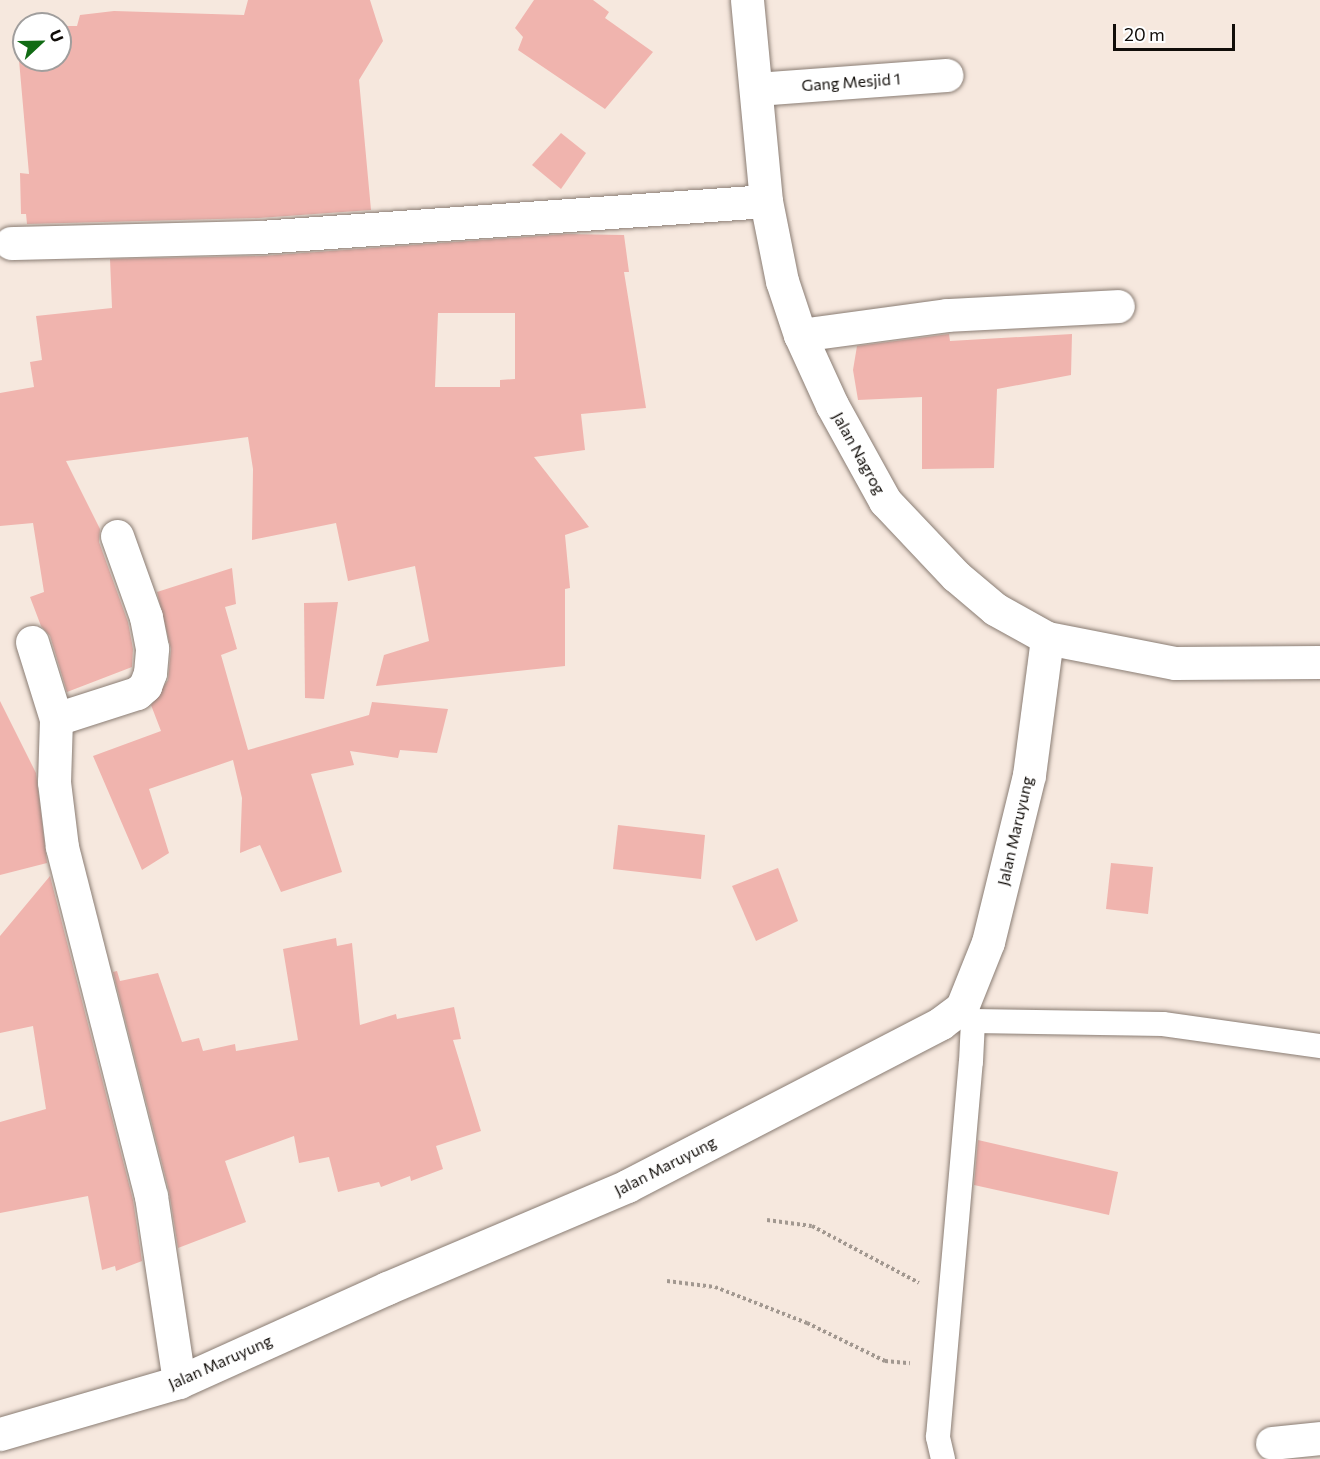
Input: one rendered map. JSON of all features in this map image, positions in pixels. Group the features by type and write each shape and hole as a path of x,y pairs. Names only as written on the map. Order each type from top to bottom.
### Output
{"street":[{"name":"Jalan Nagrog","path":"747,0 766,201 782,281 800,335 885,501 956,576 995,609 1047,638 1174,663 1320,662"},
{"name":"Gang Mesjid 1","path":"756,89 946,75"},
{"path":"12,243 260,237 766,201"},
{"path":"800,335 947,315 1118,306"},
{"path":"56,719 137,693 145,686 150,673 152,648 146,616 117,536"},
{"name":"Jalan Maruyung","path":"0,1434 179,1382 387,1288 627,1186 941,1023 968,1014 1029,775 1047,638"},
{"path":"32,642 56,719 54,782 62,847 151,1196 179,1382"},
{"path":"1272,1443 1320,1438"}],"lane":[{"path":"943,1459 938,1437 963,1188 968,1014 1163,1024 1320,1046"}],"path":[{"path":"767,1220 812,1226 928,1287 951,1294"},
{"path":"667,1281 715,1287 807,1323 885,1362 944,1364"}],"building":[{"path":"248,0 370,0 383,41 359,80 371,210 259,218 27,224 26,214 21,214 20,173 29,174 20,72 72,72 72,26 77,26 80,15 114,11 244,15"},
{"path":"534,0 593,0 609,12 605,18 653,52 605,109 518,50 523,37 515,28"},
{"path":"561,133 586,153 561,189 532,165"},
{"path":"567,234 624,235 629,272 624,272 646,408 581,414 585,450 534,457 589,527 565,535 570,588 565,589 565,666 376,686 384,655 429,641 415,566 348,581 336,523 252,540 253,469 248,437 66,461 100,529 99,542 128,622 133,649 132,667 67,692 50,636 41,626 30,597 44,592 33,523 0,526 0,393 34,387 30,362 42,360 36,316 112,308 110,259 261,256","holes":["438,313 515,313 515,379 500,380 500,387 435,387"]},
{"path":"949,334 950,341 1072,334 1071,375 997,389 994,468 922,469 922,397 858,400 853,370 857,346"},
{"path":"232,568 236,604 225,607 237,649 221,655 248,750 369,715 372,702 448,709 437,753 400,750 398,758 350,751 354,765 311,774 342,872 281,892 260,845 240,853 242,798 233,760 149,789 169,853 142,870 93,756 161,731 151,705 168,680 171,649 157,592"},
{"path":"338,602 324,699 305,698 304,603"},
{"path":"0,701 36,773 47,863 0,875"},
{"path":"618,825 705,835 701,879 613,869"},
{"path":"1111,863 1153,867 1148,914 1106,909"},
{"path":"778,868 798,921 756,941 732,886"},
{"path":"50,876 133,1200 142,1261 116,1271 115,1266 102,1270 88,1196 0,1213 0,1122 46,1109 33,1026 0,1033 0,936"},
{"path":"336,938 337,946 352,943 360,1025 396,1014 397,1019 454,1007 461,1039 453,1040 481,1131 436,1146 443,1169 411,1181 410,1176 381,1187 379,1182 338,1192 329,1157 299,1163 294,1136 225,1161 246,1222 178,1248 169,1191 113,972 117,971 120,981 158,973 182,1042 199,1038 203,1051 235,1044 236,1051 298,1040 283,949"},
{"path":"978,1140 1118,1172 1109,1215 974,1185"}]}
